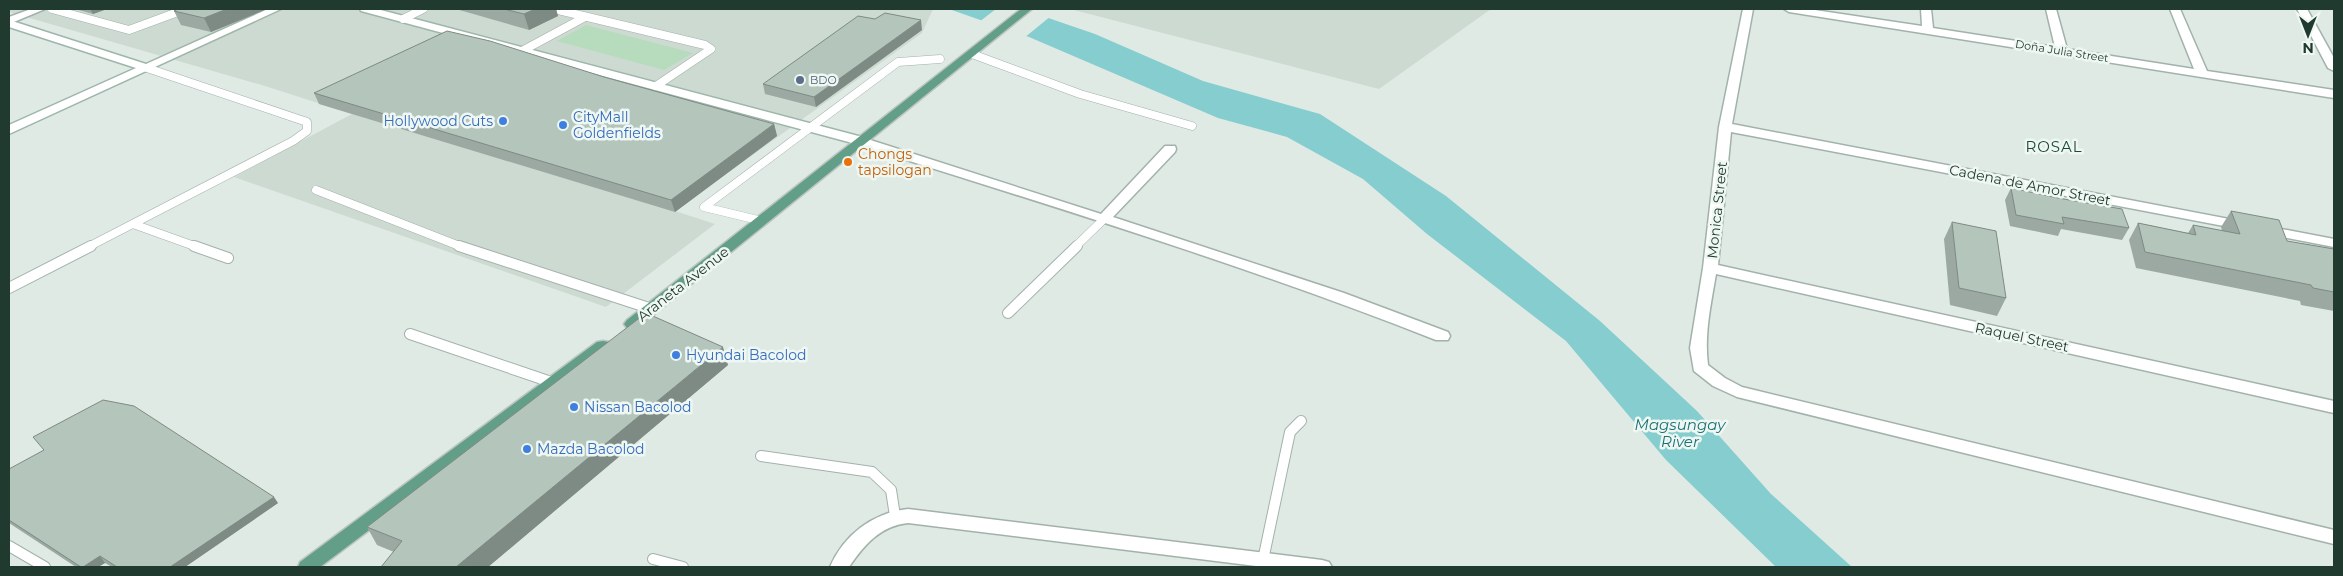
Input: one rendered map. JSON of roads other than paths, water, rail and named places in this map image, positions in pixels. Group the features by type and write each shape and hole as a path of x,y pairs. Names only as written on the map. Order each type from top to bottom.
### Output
{"main road":[{"name":"Araneta Avenue","path":"307,567 652,309 1028,9"}],"street":[{"path":"9,22 40,9"},
{"path":"9,130 276,9"},
{"path":"365,9 861,141 1339,296 1442,336"},
{"name":"Monica Street","path":"1748,9 1725,127 1710,268 1700,327 1698,348 1700,367 1718,382 1737,391 2334,537"},
{"name":"Doña Julia Street","path":"1789,9 2334,94"},
{"path":"1926,9 1928,30"},
{"path":"2051,9 2062,51"},
{"path":"2175,9 2202,73"},
{"path":"2302,9 2334,68"},
{"path":"9,22 147,68"},
{"name":"Cadena de Amor Street","path":"1725,127 2334,243"},
{"path":"1104,219 1170,149"},
{"name":"Raquel Street","path":"1710,268 2334,406"},
{"path":"839,567 850,550 876,523 895,516 908,516 1322,567"}],"lane":[{"path":"52,9 129,30 142,27 186,9"},
{"path":"403,19 424,9"},
{"path":"554,9 705,45 711,49 705,55 656,86"},
{"path":"522,51 585,17"},
{"path":"972,54 1049,84 1142,114 1192,126"},
{"path":"762,221 704,207 898,62 940,59"},
{"path":"9,288 13,282 133,224 293,141 302,136 308,126 307,122 147,68"},
{"path":"316,190 475,252 652,309"},
{"path":"1008,313 1104,219"},
{"path":"133,224 228,258"},
{"path":"410,334 554,383"},
{"path":"1263,560 1290,432 1301,421"},
{"path":"761,456 872,472 886,482 894,493 895,516"},
{"path":"9,546 45,567"},
{"path":"653,559 682,567"}],"water":[{"name":"Magsungay River","path":"949,9 1022,9 1095,34 1203,81 1320,114 1446,196 1600,321 1697,411 1771,494 1852,567 1776,567 1666,460 1566,341 1427,234 1363,179 1287,137 1218,118 1029,37"}],"place":[{"name":"BDO","path":"800,80"},
{"name":"Hollywood Cuts","path":"503,121"},
{"name":"CityMall Goldenfields","path":"563,125"},
{"name":"Chongs tapsilogan","path":"848,162"},
{"name":"Hyundai Bacolod","path":"676,355"},
{"name":"Nissan Bacolod","path":"574,407"},
{"name":"Mazda Bacolod","path":"527,449"}],"district":[{"name":"ROSAL","path":"2054,147"}]}
